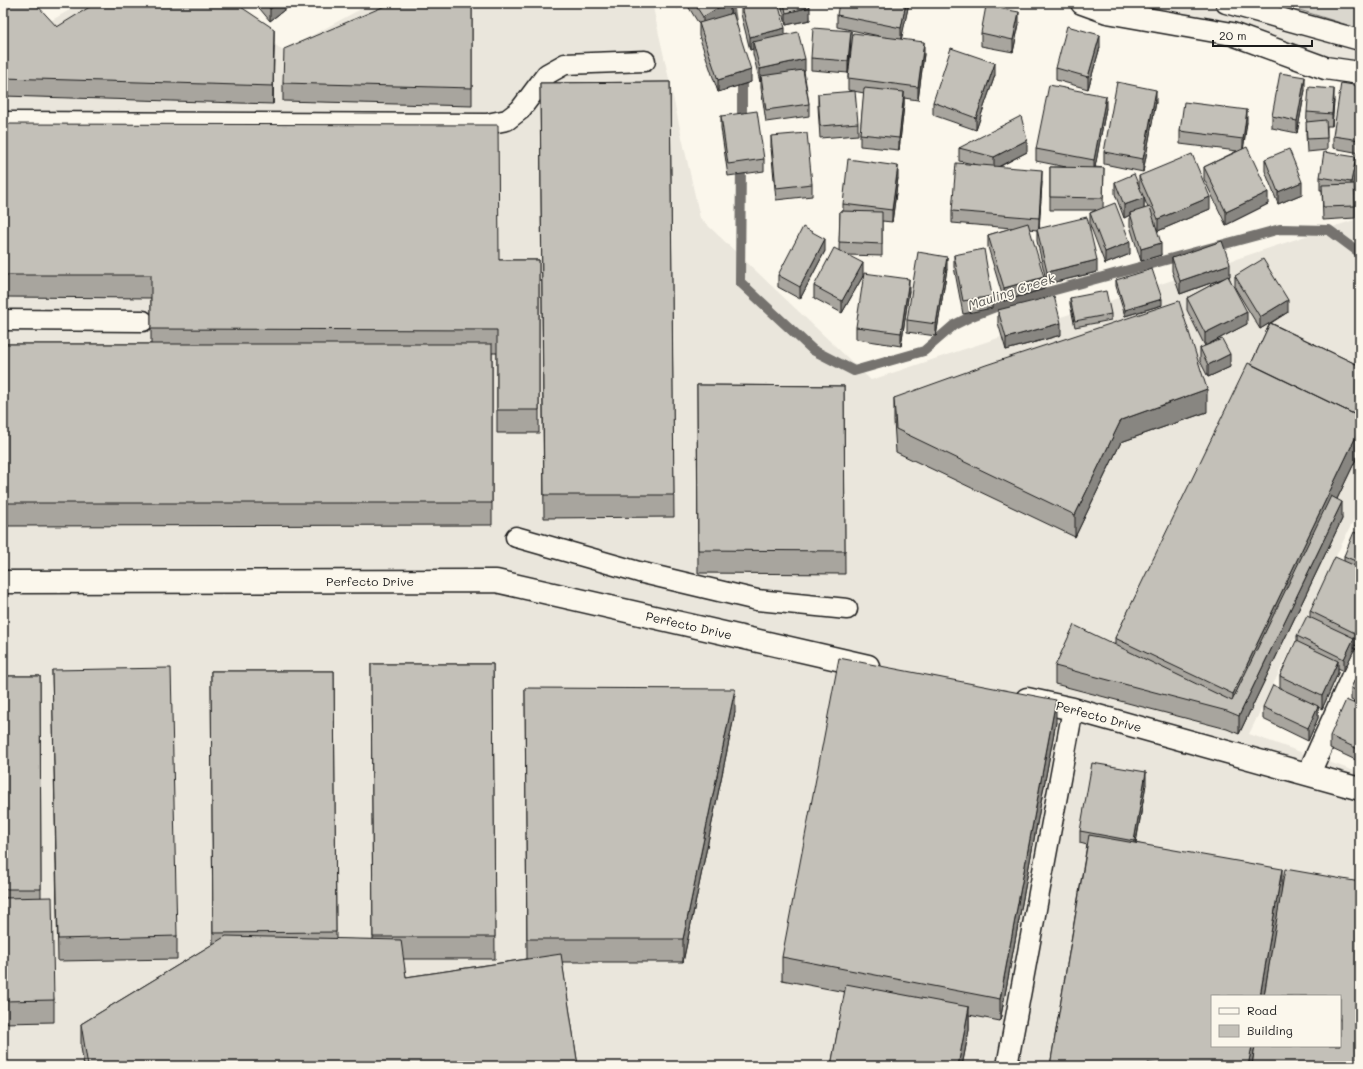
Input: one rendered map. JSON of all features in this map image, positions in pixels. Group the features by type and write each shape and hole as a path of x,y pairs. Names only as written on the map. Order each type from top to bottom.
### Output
{"street":[{"path":"1082,3 1107,12 1232,34 1325,68 1360,73"},
{"name":"Perfecto Drive","path":"3,582 496,580 884,669"},
{"path":"1309,773 1360,660"},
{"name":"Perfecto Drive","path":"1005,694 1073,709 1309,773 1360,789"}],"lane":[{"path":"1226,3 1267,8 1360,40"},
{"path":"3,122 487,124 507,120 520,110 547,74 565,64 645,61"},
{"path":"3,320 143,321"},
{"path":"516,537 639,572 757,600 847,609"},
{"path":"1007,1066 1073,709"}],"shaded area":[{"path":"3,3 45,24 82,3 225,3 283,51 372,3 652,3 700,218 871,380 1360,218 1360,507 1249,734 1360,773 1360,1066 3,1066"},
{"path":"1123,3 1360,3 1360,63 1330,59 1232,22"},
{"path":"1288,3 1360,3 1360,29 1287,6"}],"building":[{"path":"3,3 35,3 57,27 96,3 235,3 274,29 273,86 3,78"},
{"path":"265,3 278,3 270,9"},
{"path":"392,3 472,3 472,88 283,83 284,49"},
{"path":"694,3 726,3 703,17"},
{"path":"741,3 778,3 785,28 750,37"},
{"path":"784,3 809,3 810,7 786,13"},
{"path":"839,3 906,3 901,28 837,15"},
{"path":"986,6 1019,12 1013,40 981,33"},
{"path":"733,13 751,70 718,80 699,23"},
{"path":"1067,26 1100,35 1088,77 1056,68"},
{"path":"813,28 851,31 848,61 811,58"},
{"path":"798,32 805,59 760,69 753,42"},
{"path":"853,33 924,42 918,87 848,78"},
{"path":"951,48 995,63 976,118 933,102"},
{"path":"803,70 809,104 766,110 761,76"},
{"path":"1280,73 1305,77 1297,121 1272,116"},
{"path":"670,82 674,495 544,495 540,83"},
{"path":"1117,82 1156,90 1143,159 1104,152"},
{"path":"1341,83 1360,86 1360,140 1333,136"},
{"path":"1049,85 1106,96 1094,160 1036,149"},
{"path":"1309,87 1334,89 1332,114 1307,112"},
{"path":"864,88 904,92 899,138 860,134"},
{"path":"855,91 858,123 820,126 818,94"},
{"path":"1184,102 1247,110 1243,139 1180,131"},
{"path":"757,111 764,159 728,164 721,116"},
{"path":"1021,116 1027,140 994,157 959,148"},
{"path":"1326,120 1327,138 1307,139 1306,122"},
{"path":"3,124 498,125 499,260 539,260 539,410 497,410 497,330 151,329 151,275 3,275"},
{"path":"807,133 812,184 776,188 771,136"},
{"path":"1247,147 1268,192 1226,212 1204,167"},
{"path":"1289,149 1302,182 1278,192 1265,159"},
{"path":"1324,152 1356,157 1351,182 1320,177"},
{"path":"1192,154 1210,197 1158,219 1139,176"},
{"path":"848,159 898,166 892,210 843,204"},
{"path":"956,163 1042,170 1039,218 952,211"},
{"path":"1050,167 1104,168 1103,198 1050,197"},
{"path":"1360,169 1360,184 1357,184"},
{"path":"1134,174 1144,198 1124,205 1115,182"},
{"path":"1354,184 1355,206 1323,207 1322,185"},
{"path":"1115,203 1130,242 1105,252 1090,213"},
{"path":"1150,207 1161,243 1141,249 1130,213"},
{"path":"840,211 882,212 882,244 839,242"},
{"path":"1087,217 1097,260 1047,272 1037,229"},
{"path":"1028,223 1044,277 1004,288 988,235"},
{"path":"803,227 825,239 800,287 778,275"},
{"path":"1222,241 1230,264 1180,281 1172,258"},
{"path":"834,248 863,263 842,301 814,286"},
{"path":"984,249 992,296 963,301 954,255"},
{"path":"918,252 947,257 936,324 907,320"},
{"path":"1263,259 1288,300 1260,317 1235,276"},
{"path":"1152,269 1162,299 1125,310 1116,280"},
{"path":"864,273 909,279 901,333 856,327"},
{"path":"1228,276 1247,312 1205,333 1187,298"},
{"path":"1106,291 1111,314 1075,321 1070,298"},
{"path":"1054,296 1061,323 1006,338 998,310"},
{"path":"1179,301 1207,389 1121,420 1075,515 896,429 894,398 986,365"},
{"path":"1270,323 1360,366 1360,417 1251,364"},
{"path":"1222,339 1230,354 1208,365 1200,348"},
{"path":"3,344 492,344 492,503 3,503"},
{"path":"1248,363 1360,417 1360,428 1233,694 1115,638"},
{"path":"697,385 844,386 845,551 698,550"},
{"path":"1331,496 1342,502 1239,716 1227,711 1055,666 1074,625 1232,701"},
{"path":"1360,521 1360,531 1357,529"},
{"path":"1354,532 1360,535 1360,563 1344,556"},
{"path":"1335,557 1360,568 1360,626 1357,634 1310,611"},
{"path":"1307,616 1354,638 1344,659 1297,636"},
{"path":"1296,641 1338,661 1322,696 1280,676"},
{"path":"839,658 1056,700 1000,999 782,957"},
{"path":"371,664 493,664 495,937 373,937"},
{"path":"171,668 177,936 58,939 52,670"},
{"path":"1360,669 1360,692 1351,688"},
{"path":"211,671 334,671 336,932 213,933"},
{"path":"3,676 40,676 41,889 3,889"},
{"path":"1273,685 1318,706 1308,728 1263,707"},
{"path":"525,688 735,689 683,939 527,939"},
{"path":"1346,700 1360,706 1360,750 1330,736"},
{"path":"1092,763 1146,772 1134,841 1080,831"},
{"path":"1089,835 1282,869 1260,995 1211,995 1211,1047 1252,1047 1248,1066 1166,1066 1148,1063 1148,1066 1050,1066"},
{"path":"1285,869 1360,882 1360,1066 1252,1066 1255,1047 1341,1047 1341,995 1264,995"},
{"path":"52,897 54,1000 3,1001 3,898"},
{"path":"226,936 401,940 406,977 561,954 578,1066 88,1066 81,1024"},
{"path":"846,984 969,1007 958,1066 831,1066"}],"waterway":[{"name":"Mauling Creek","path":"729,3 733,27"},
{"name":"Mauling Creek","path":"742,72 742,126"},
{"name":"Mauling Creek","path":"741,162 740,282 813,350 854,371 924,351 954,325 1003,304 1280,229 1329,230 1360,253"}]}
